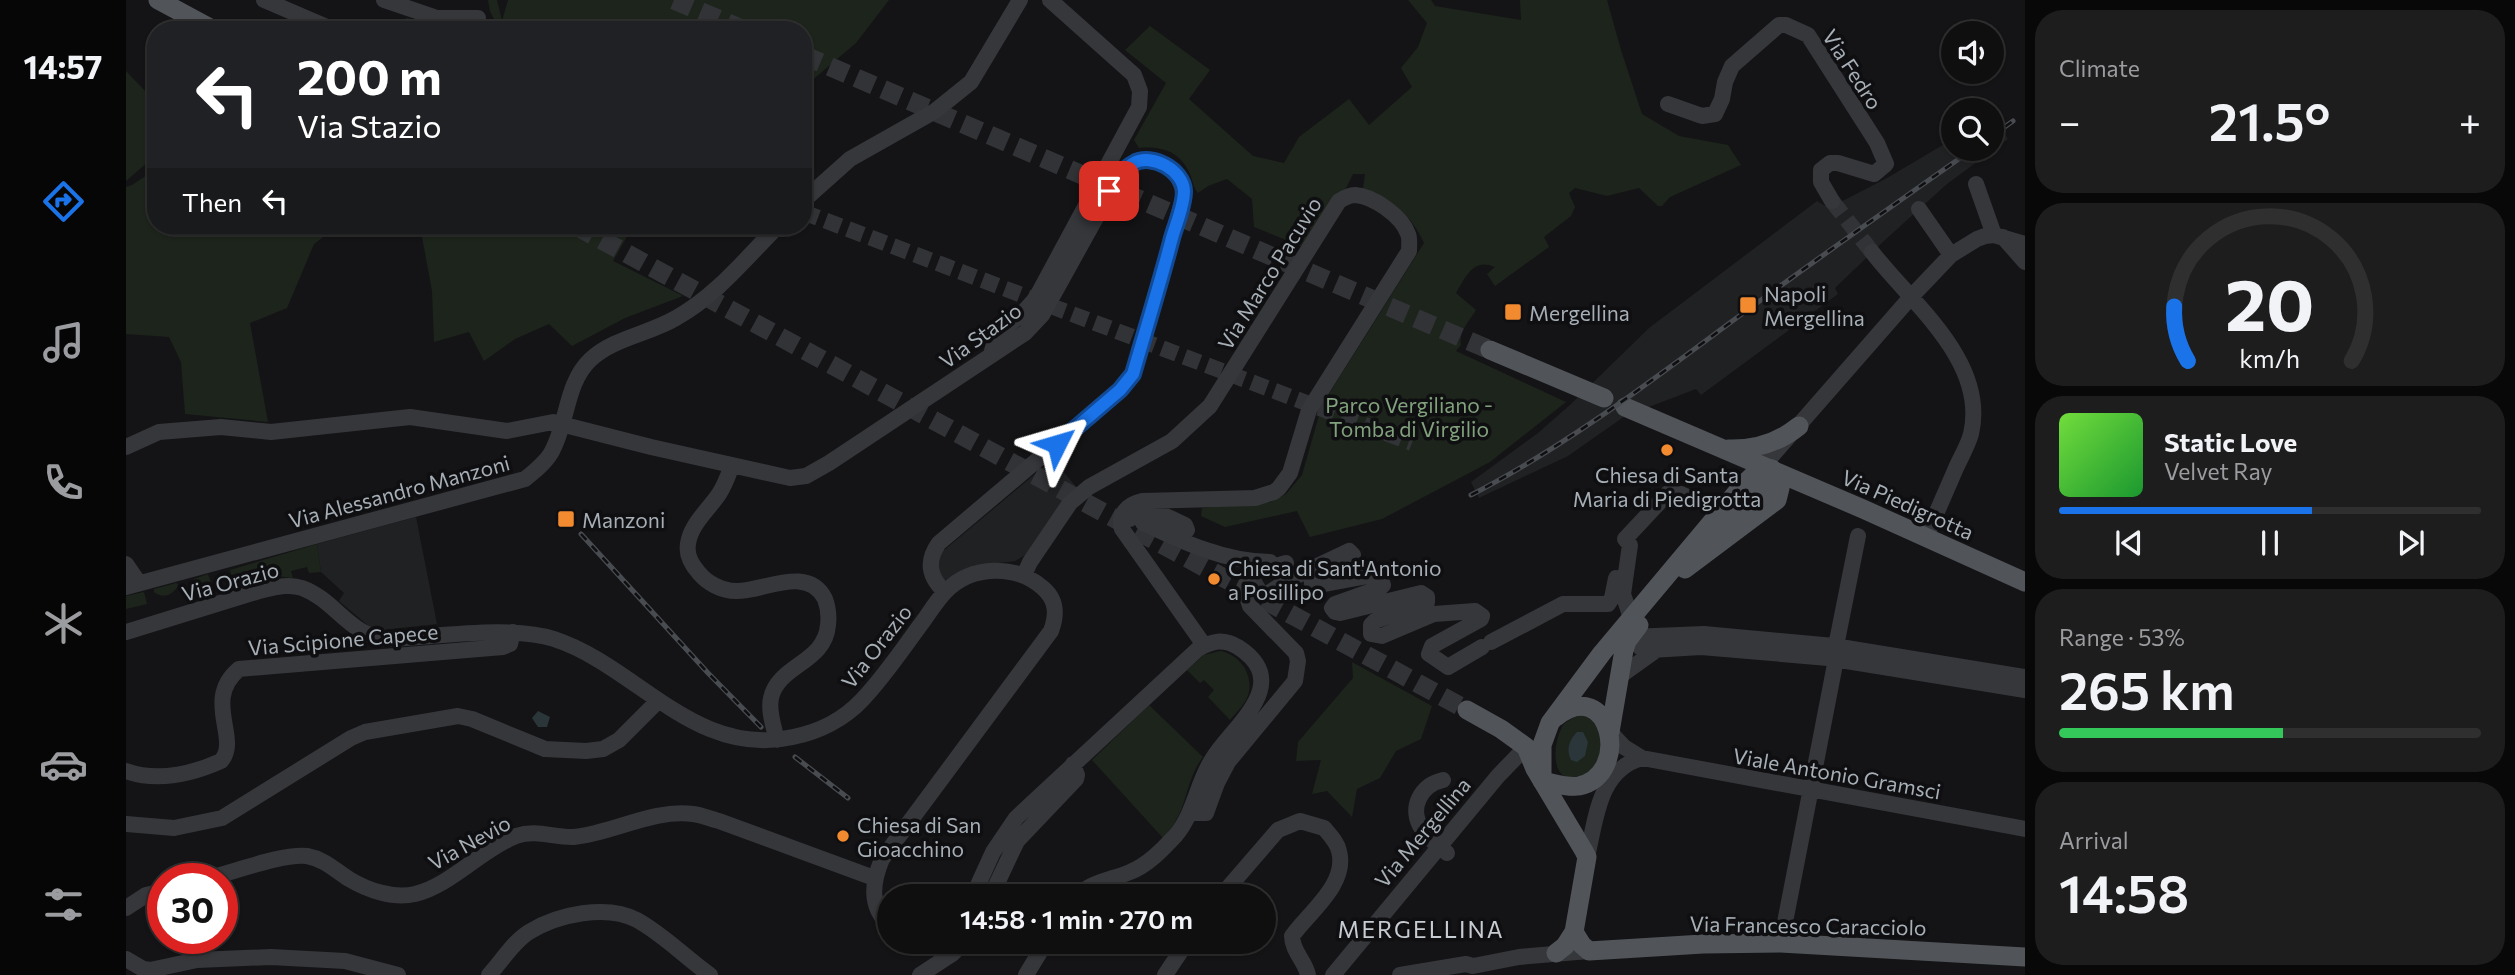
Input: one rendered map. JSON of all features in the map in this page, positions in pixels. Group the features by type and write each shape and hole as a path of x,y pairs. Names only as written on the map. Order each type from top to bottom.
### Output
{"main road":[{"path":"158,0 198,21"},
{"path":"1490,350 1604,398"},
{"name":"Via Piedigrotta","path":"1625,407 1768,467 2025,582"},
{"path":"1716,447 1743,449 1764,445 1787,435 1799,426"},
{"path":"1542,781 1575,786 1598,775 1608,756 1624,650 1630,628 1713,537 1768,467 1780,488 1777,500 1685,569"},
{"path":"1550,723 1630,628 1721,512 1741,502"},
{"path":"1550,723 1566,710 1587,708 1602,717 1610,732"},
{"path":"1467,710 1534,751 1551,774 1566,785"},
{"name":"Via Mergellina","path":"1534,751 1550,723"},
{"path":"1534,751 1542,781 1587,858 1582,943 1565,946 1556,953"},
{"name":"Via Francesco Caracciolo","path":"1582,943 1782,943 2025,957"}],"street":[{"path":"264,0 313,21"},
{"path":"384,0 437,18 478,18"},
{"path":"812,193 850,159 935,111 971,82 1020,0"},
{"path":"991,355 996,335 1020,316 1036,298 1139,107 1140,91 1134,75 1050,0"},
{"name":"Via Fedro","path":"1668,104 1702,116 1715,114 1732,66 1760,40 1779,25 1786,25 1808,35 1877,143 1886,164 1874,174 1830,163 1821,170 1821,182 1832,201"},
{"name":"Via Stazio","path":"126,447 159,432 221,427 271,432 410,417 507,431 553,422 732,465 800,478 812,473 1025,333 1042,315 1109,191 1126,168 1136,162 1152,160 1164,164 1181,180 1184,188 1183,199 1133,374 1120,390 939,543 931,557 930,566 935,581 945,592"},
{"path":"1976,184 1998,236 2025,262"},
{"name":"Via Marco Pacuvio","path":"1024,575 1070,503 1089,487 1171,441 1210,406 1339,201 1354,195 1368,198 1384,207 1409,234 1409,251 1309,410 1286,480 1274,492 1255,498 1135,502 1121,518 1122,529"},
{"path":"1919,209 1951,256"},
{"name":"Via Alessandro Manzoni","path":"132,585 525,479 552,451 576,383 590,360 625,340 675,319 713,293 769,235"},
{"path":"1768,467 1779,449 1910,298 1951,256 1976,239 1998,236 2025,244"},
{"path":"1872,252 1940,331 1965,373 1972,395 1970,437 1926,537"},
{"path":"732,465 722,489 689,538 687,552 692,564 701,575 723,589 737,591 782,582 811,586 818,590 825,600 829,618 828,632 821,646 777,684 770,699 777,740"},
{"path":"1259,582 1292,578 1349,551 1353,555 1352,559 1315,579 1312,583 1314,586 1373,575 1380,577 1383,584 1380,588 1335,604 1332,608 1335,612 1421,593 1427,597 1424,603 1375,621 1370,629 1374,636 1382,636 1434,614 1475,611 1482,616 1432,646 1429,654 1448,667 1563,604 1610,602 1620,548 1664,496 1671,492 1721,512"},
{"path":"1190,813 1206,813 1221,773 1296,677 1296,653 1247,601 1244,588 1287,569 1286,564 1235,558 1183,542 1143,523 1142,520 1149,517 1184,532 1186,526 1146,510 1138,512 1122,529 1205,645"},
{"path":"1782,943 1858,536"},
{"path":"1625,539 1629,545 1623,598 1630,628 1641,648 1655,651 1680,647 1713,647 1836,653 2025,690"},
{"path":"126,564 132,585"},
{"name":"Via Orazio","path":"126,632 259,591 288,586 300,587 362,634 373,638 513,632 567,643 697,724 720,734 761,742 805,734 832,724 860,703 945,592 965,578 992,570 1024,575"},
{"path":"877,909 874,878 882,859 1051,631 1056,615 1051,597 1044,588 1024,575"},
{"path":"1630,628 1704,634 2025,677"},
{"name":"Via Scipione Capece","path":"126,771 168,776 191,773 221,761 226,751 222,692 228,678 239,669 503,647 510,644 513,632"},
{"path":"979,884 1004,832 1016,818 1180,664 1205,645 1224,641 1242,650 1256,666 1260,687 1254,707 1213,758 1190,813 1176,834 1147,862 1128,873 1092,884"},
{"path":"1620,676 1655,651"},
{"path":"126,824 174,828 222,818 365,732 458,716 472,719 545,749 595,751 619,740 658,701"},
{"path":"1610,732 1627,750 1642,758"},
{"name":"Via Mergellina","path":"1331,975 1534,751"},
{"path":"1587,858 1606,786 1619,770 1642,758"},
{"name":"Viale Antonio Gramsci","path":"1642,758 2025,829"},
{"path":"997,884 1017,841 1076,779 1073,764"},
{"path":"1443,780 1425,788 1417,808 1418,821 1423,832 1443,850"},
{"name":"Via Nevio","path":"238,870 294,855 310,856 327,863 350,880 375,891 390,895 414,895 516,836 541,832 573,837 673,814 694,814 874,878"},
{"path":"1231,884 1278,830 1300,821 1324,828 1339,850 1340,868 1335,883 1292,936 1293,947 1307,971 1331,975"},
{"path":"126,908 147,895"},
{"path":"489,975 528,932 556,921 605,911 620,913 637,920 710,975"},
{"path":"1400,975 1466,964 1469,971 1519,957 1556,953"},
{"path":"919,975 952,954"},
{"path":"1026,975 1039,954"},
{"path":"1165,975 1179,954"},
{"path":"126,959 150,970 197,960 271,957 345,961 398,975"}],"shaded area":[{"path":"1941,146 1941,161 1978,161 1947,184 1885,240 1835,288 1838,294 1701,395 1696,389 1625,416 1568,456 1479,498 1471,482 1538,433 1649,328 1817,201 1829,208"},
{"path":"1053,459 1077,488 1027,554 1015,561 974,566 943,581 938,575 937,560 942,552"},
{"path":"416,517 437,624 382,630 371,628 339,601 344,593 321,572 317,544"},
{"path":"538,711 550,717 547,727 538,727 532,718"},
{"path":"1577,732 1583,732 1588,742 1585,756 1577,762 1571,760 1569,749"}],"green space":[{"path":"488,0 497,0 502,21 495,21"},
{"path":"508,0 889,0 856,43 812,80 812,21 502,21"},
{"name":"Parco Vergiliano - Tomba di Virgilio","path":"1408,0 1431,0 1435,6 1521,20 1520,0 1607,0 1642,114 1679,136 1728,145 1741,165 1670,197 1662,206 1658,206 1639,188 1607,196 1575,188 1569,193 1575,207 1571,216 1544,237 1549,247 1495,286 1487,274 1495,267 1481,265 1466,276 1456,293 1476,310 1463,331 1461,345 1456,351 1566,402 1490,462 1382,519 1310,537 1297,511 1225,527 1201,516 1202,508 1271,502 1286,494 1302,475 1322,405 1424,243 1406,216 1383,199 1363,189 1365,174 1353,174 1346,188 1334,198 1303,247 1254,227 1252,199 1227,179 1198,193 1180,159 1162,149 1139,148 1134,140 1166,83 1125,50 1150,26 1210,70 1189,99 1253,156 1284,163 1299,137 1349,99 1369,125 1412,87 1401,68 1418,47 1427,23"},
{"path":"126,71 147,93 147,163 126,181"},
{"path":"147,175 147,235 326,235 314,244 287,308 250,323 268,422 185,414 181,362 169,337 126,334 126,187"},
{"path":"422,235 628,235 613,261 683,296 625,318 572,346 549,324 515,339 484,361 469,332 434,342 432,291"},
{"path":"317,544 321,572 309,573 307,567 291,571 293,578 276,576 234,588 230,570"},
{"path":"208,574 212,586 196,590 194,579"},
{"path":"176,583 179,585 168,595 161,596 154,592 154,589"},
{"path":"144,592 147,604 126,609 126,596"},
{"path":"1220,651 1240,662 1248,675 1247,698 1230,720 1208,697 1214,690 1204,680 1200,683 1187,670 1204,655"},
{"path":"1352,662 1432,706 1421,739 1396,751 1380,778 1357,789 1352,817 1327,791 1312,794 1321,760 1296,761 1298,742 1353,678"},
{"path":"1149,705 1203,757 1192,777 1178,817 1163,838 1092,760"},
{"path":"1583,714 1596,722 1601,742 1600,754 1595,765 1585,774 1568,778 1558,769 1556,745 1564,724"}],"pier":[{"path":"1892,969 1981,975 1849,975 1849,971 1891,974"}],"tunnel":[{"path":"674,0 723,21"},
{"path":"812,59 1490,350"},
{"path":"1832,201 1872,252"},
{"path":"812,215 1412,443"},
{"path":"593,235 1467,710"},
{"path":"1262,580 1257,583 1256,589 1267,594"}],"railway":[{"path":"2004,127 2013,121"},
{"path":"1471,495 1604,414 1956,161"},
{"path":"581,534 761,727"},
{"path":"795,757 848,798"}],"place":[{"name":"Napoli Mergellina","path":"1748,305"},
{"name":"Mergellina","path":"1513,312"},
{"name":"Chiesa di Santa Maria di Piedigrotta","path":"1667,450"},
{"name":"Manzoni","path":"566,519"},
{"name":"Chiesa di Sant'Antonio a Posillipo","path":"1214,579"},
{"name":"Chiesa di San Gioacchino","path":"843,836"}],"district":[{"name":"MERGELLINA","path":"1421,929"}],"route":[{"path":"1057,444 1120,390 1133,374 1177,223 1184,188 1181,180 1164,164 1143,160 1126,168 1109,191"}]}
